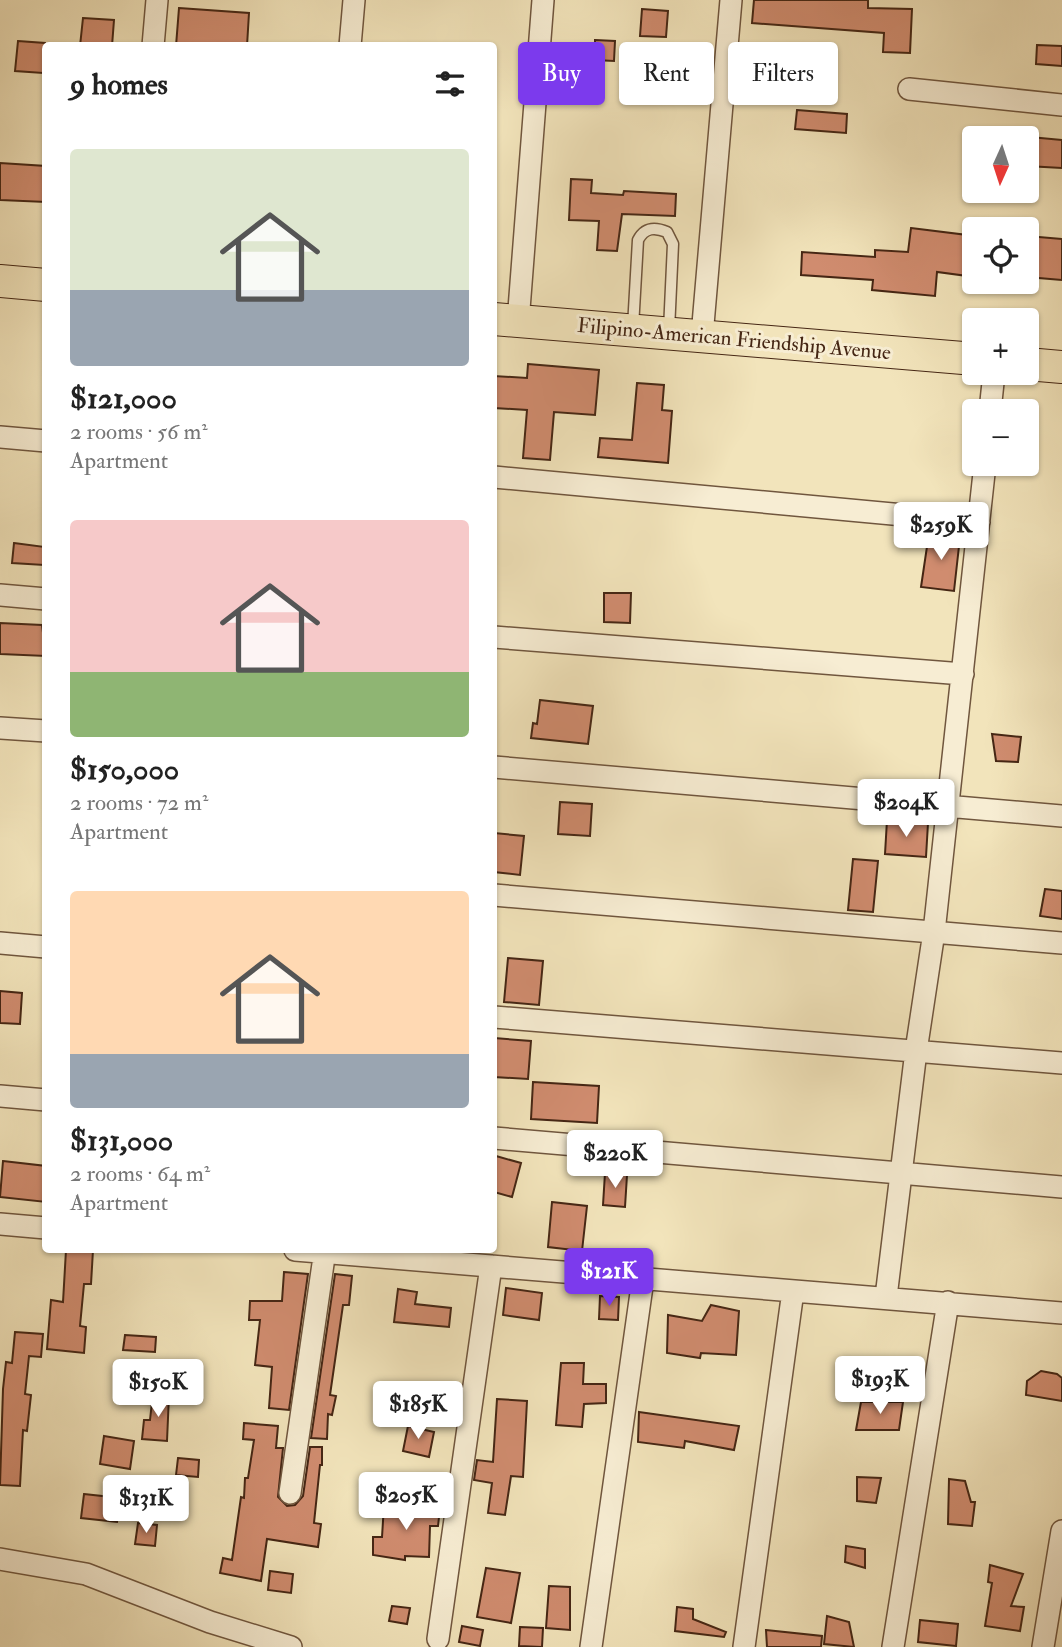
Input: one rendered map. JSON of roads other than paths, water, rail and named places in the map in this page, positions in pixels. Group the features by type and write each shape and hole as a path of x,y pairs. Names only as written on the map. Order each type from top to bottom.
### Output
{"main road":[{"path":"0,281 42,285"},
{"name":"Filipino-American Friendship Avenue","path":"506,321 962,358"},
{"path":"1039,365 1062,367"}],"street":[{"path":"153,42 157,0"},
{"path":"350,42 354,0"},
{"path":"506,321 543,0"},
{"path":"702,336 731,0"},
{"path":"909,89 1062,105"},
{"path":"0,437 42,440"},
{"path":"886,1297 916,1051 934,932 984,476"},
{"path":"497,477 979,522"},
{"path":"0,595 42,599"},
{"path":"497,637 963,674"},
{"path":"0,728 42,731"},
{"path":"497,768 1062,816"},
{"path":"497,895 1062,943"},
{"path":"0,943 42,947"},
{"path":"497,1017 1062,1063"},
{"path":"0,1096 42,1100"},
{"path":"497,1139 1062,1187"},
{"path":"0,1224 42,1228"},
{"path":"289,1493 325,1253"},
{"path":"347,1253 1062,1313"},
{"path":"438,1639 491,1266"},
{"path":"591,1647 643,1279"},
{"path":"744,1647 793,1291"},
{"path":"893,1647 947,1303"},
{"path":"1043,1647 1062,1531"},
{"path":"0,1559 86,1574 210,1622 291,1647"}],"lane":[{"path":"633,330 638,240 641,234 652,228 667,232 673,244 669,333"}]}
